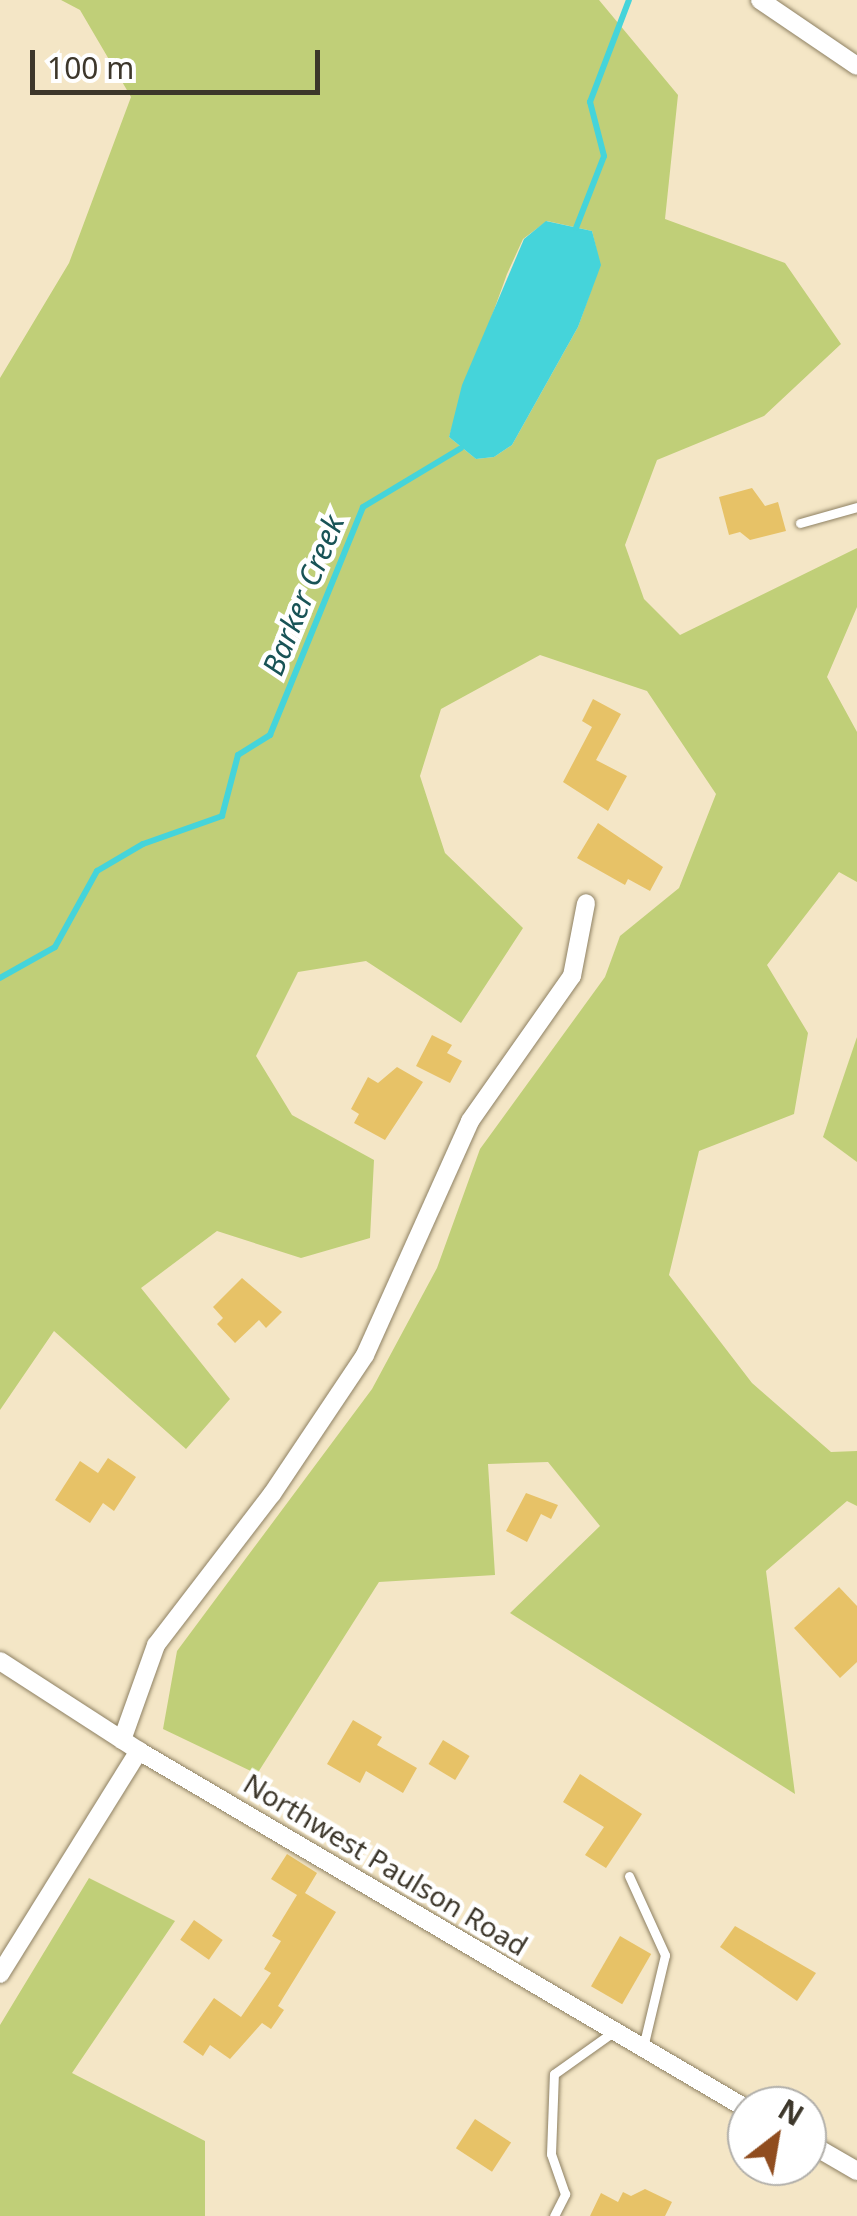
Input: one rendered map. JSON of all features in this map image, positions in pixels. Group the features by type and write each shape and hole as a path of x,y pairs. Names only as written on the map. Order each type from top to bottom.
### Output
{"street":[{"path":"760,0 857,66"},
{"path":"122,1740 156,1645 272,1494 365,1355 464,1132 572,976 586,903"},
{"name":"Northwest Paulson Road","path":"0,1661 139,1751 727,2097"},
{"path":"0,1974 139,1751"},
{"path":"827,2154 857,2171"}],"lane":[{"path":"800,523 857,508"},
{"path":"629,1876 665,1955 642,2050"},
{"path":"554,2216 565,2194 550,2154 554,2074 614,2032"}],"green space":[{"path":"61,0 599,0 678,95 665,219 785,263 841,344 764,416 657,460 625,545 644,599 680,635 857,548 857,607 827,677 857,732 857,882 839,872 767,965 808,1033 794,1114 699,1151 669,1275 752,1383 831,1452 857,1451 857,1506 847,1501 766,1571 795,1794 510,1613 600,1526 548,1462 488,1464 495,1575 379,1582 257,1774 163,1729 177,1651 372,1389 437,1268 480,1149 605,977 620,936 679,888 716,794 647,691 540,655 441,709 420,776 445,853 523,928 461,1023 366,961 298,972 256,1056 292,1115 374,1160 370,1238 301,1258 217,1231 141,1288 230,1399 186,1449 54,1331 0,1410 0,378 69,263 131,97 80,10","holes":["547,221 592,231 600,265 578,327 512,445 494,457 476,459 449,437 523,239"]},
{"path":"857,1037 857,1162 823,1137"},
{"path":"89,1878 175,1921 72,2073 205,2141 205,2216 0,2216 0,2025"}],"water":[{"path":"546,221 592,231 601,265 578,327 512,445 494,457 476,459 449,437 462,385 524,239"}],"building":[{"path":"752,488 765,506 778,502 786,531 750,540 740,532 729,535 719,497"},
{"path":"593,699 621,714 596,760 627,776 608,811 563,782 592,727 582,721"},
{"path":"598,823 663,867 650,891 628,879 625,885 577,858"},
{"path":"432,1035 452,1045 447,1053 462,1061 450,1083 416,1066"},
{"path":"397,1067 423,1082 385,1140 354,1123 359,1114 351,1109 368,1077 378,1083"},
{"path":"242,1278 282,1312 266,1328 259,1320 235,1343 217,1324 223,1318 213,1307"},
{"path":"108,1458 136,1477 114,1511 103,1503 90,1523 55,1500 80,1461 98,1473"},
{"path":"526,1493 558,1505 551,1519 541,1514 527,1542 506,1531"},
{"path":"839,1587 857,1606 857,1662 840,1678 794,1628"},
{"path":"353,1720 382,1737 377,1745 417,1768 403,1793 366,1771 360,1783 327,1764"},
{"path":"443,1740 470,1756 455,1780 429,1764"},
{"path":"580,1774 642,1814 606,1868 585,1855 604,1827 563,1802"},
{"path":"287,1854 317,1873 305,1893 336,1912 278,2006 284,2010 271,2029 262,2023 230,2059 210,2045 203,2056 183,2042 214,1998 241,2017 271,1973 264,1969 281,1941 272,1936 297,1895 271,1879"},
{"path":"194,1920 223,1940 209,1960 180,1940"},
{"path":"735,1926 816,1973 797,2001 720,1947"},
{"path":"620,1936 651,1954 622,2004 591,1986"},
{"path":"475,2119 511,2142 492,2172 456,2148"},
{"path":"645,2189 672,2202 665,2216 590,2216 601,2193 618,2202 623,2192 631,2196"}],"waterway":[{"name":"Barker Creek","path":"576,228 604,156 590,102 629,0"},
{"name":"Barker Creek","path":"0,978 55,947 97,871 143,844 222,816 238,755 270,735 363,507 461,448"}]}
